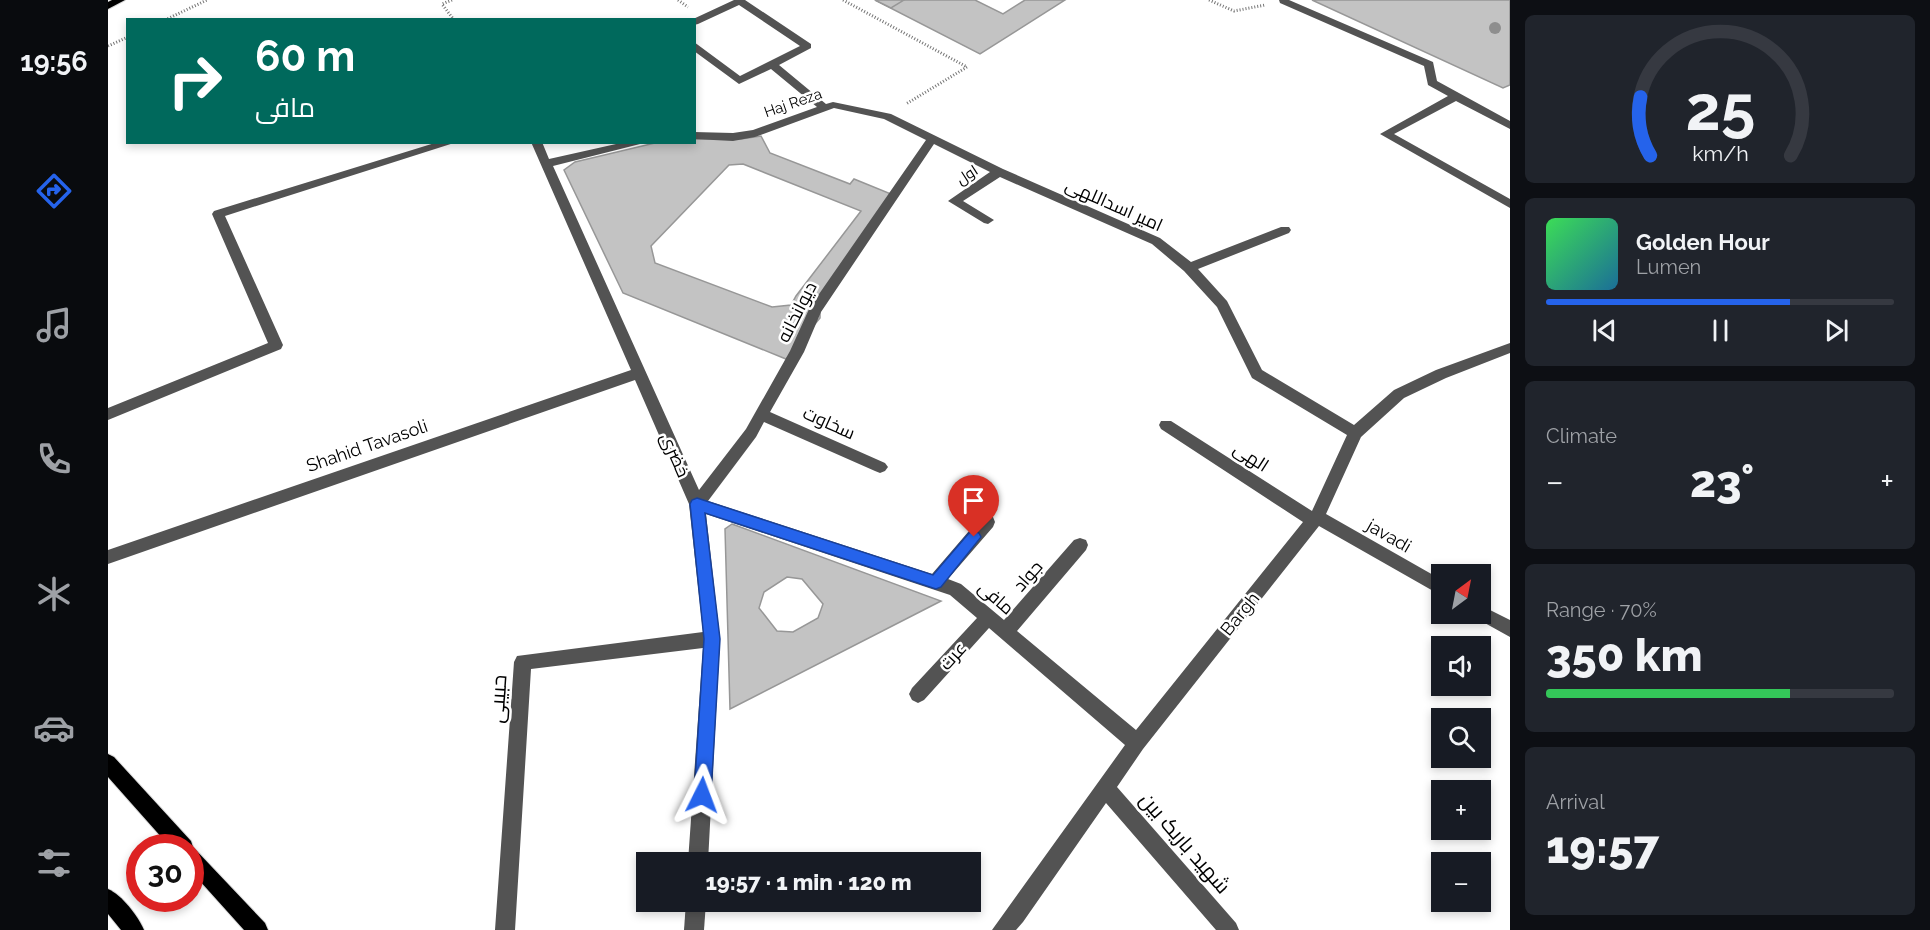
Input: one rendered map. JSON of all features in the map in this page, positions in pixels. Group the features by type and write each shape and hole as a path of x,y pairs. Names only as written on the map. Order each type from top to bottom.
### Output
{"main road":[{"path":"108,6 120,0"},
{"path":"108,763 171,834"},
{"path":"204,870 258,930"},
{"path":"108,899 134,930"}],"street":[{"path":"696,21 740,1 807,46 739,81 696,47"},
{"path":"1283,1 1429,64 1432,83 1510,126"},
{"path":"773,65 825,108"},
{"path":"1456,96 1386,134 1510,204"},
{"name":"Haj Reza","path":"696,135 734,137 755,133 833,105 887,116 933,138"},
{"name":"امیر اسداللهی","path":"933,138 999,172 1156,241 1189,268 1222,304 1257,374 1355,433"},
{"name":"دیوانخانه","path":"697,504 762,415 797,352 815,310 933,138"},
{"path":"108,414 276,345 218,214 446,144"},
{"name":"خضری","path":"537,144 697,504 712,639 699,852"},
{"path":"545,164 634,144"},
{"name":"اول","path":"988,220 954,201 999,172"},
{"path":"1189,268 1285,230"},
{"name":"Bargh","path":"1014,925 1137,743 1316,519 1355,433 1399,394 1441,374 1510,348"},
{"name":"Shahid Tavasoli","path":"108,556 639,373"},
{"name":"سخاوت","path":"762,415 880,467"},
{"name":"الهی","path":"1166,425 1316,519"},
{"name":"مافی","path":"697,504 955,589 1137,743"},
{"name":"javadi","path":"1316,519 1431,583"},
{"path":"936,582 987,522"},
{"name":"جواد","path":"1005,632 1080,545"},
{"name":"عرت","path":"918,694 988,617"},
{"path":"1491,618 1510,629"},
{"name":"حبیبی","path":"506,930 523,662 712,639"},
{"name":"شهید باریک بین","path":"1105,788 1229,930"},
{"path":"694,930 695,912"}],"path":[{"path":"169,18 207,0"},
{"path":"452,0 442,4 452,18"},
{"path":"843,0 967,67 887,116"},
{"path":"1209,0 1234,11 1283,1"},
{"path":"108,46 126,38"}],"building":[{"path":"875,0 975,0 1003,14 1025,0 1065,0 980,54"},
{"path":"875,0 904,0 891,8"},
{"path":"1312,0 1510,0 1510,85 1503,88"},
{"path":"761,136 770,153 850,184 854,179 896,196 820,311 820,318 786,359 623,293 564,170 575,162 651,144 696,144 696,139 741,139","holes":["743,164 861,211 791,305 772,307 655,263 651,246 729,165"]},
{"path":"732,524 941,601 730,709 725,529","holes":["787,577 802,579 823,604 818,618 793,632 777,631 759,608 764,592"]}],"route":[{"path":"702,795 712,639 697,504 936,582 974,537"}]}
